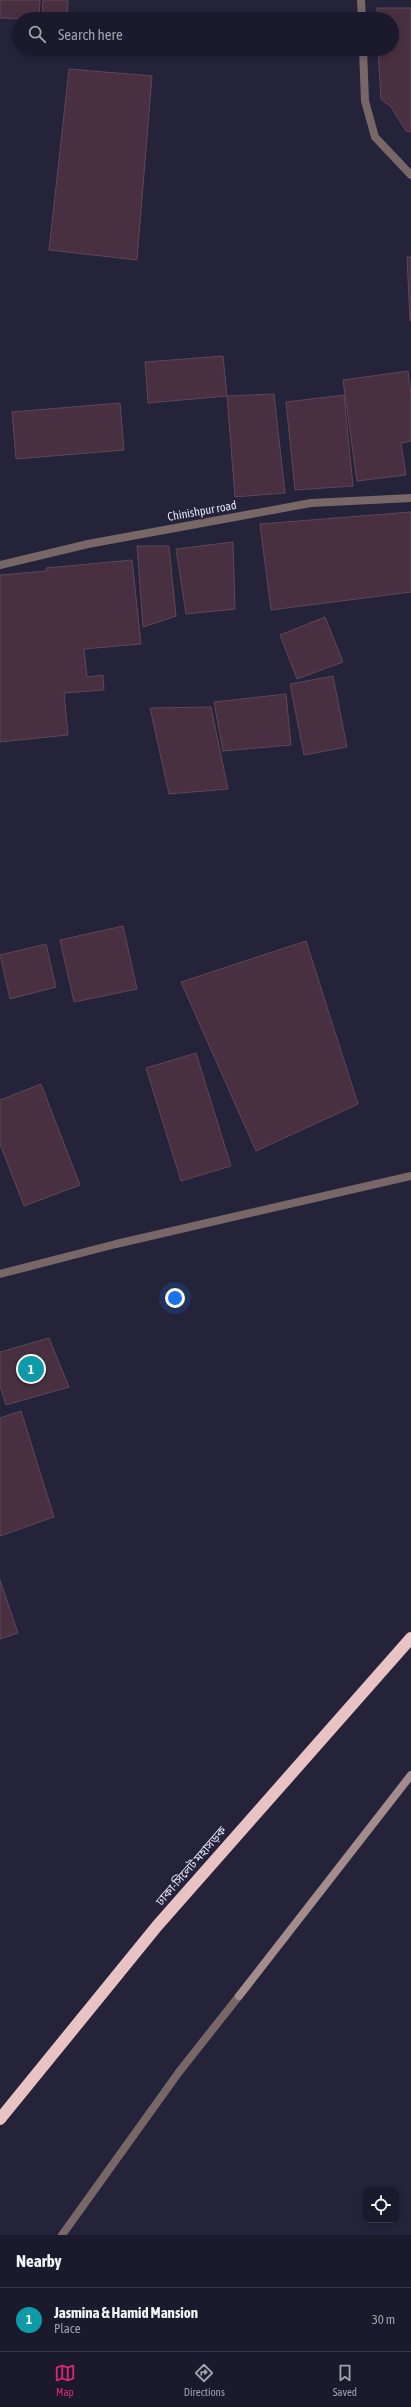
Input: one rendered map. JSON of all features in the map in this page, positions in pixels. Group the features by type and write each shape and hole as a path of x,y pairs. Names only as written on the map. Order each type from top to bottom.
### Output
{"highway":[{"name":"ঢাকা-সিলেট মহাসড়ক","path":"0,2119 157,1926 411,1638"}],"street":[{"path":"361,0 362,12"},
{"path":"363,56 365,100 375,137 411,176"},
{"name":"Chinishpur road","path":"0,565 88,544 311,503 411,498"},
{"path":"0,1274 124,1242 411,1176"},
{"path":"62,2235 179,2072 411,1775"}],"building":[{"path":"0,0 40,0 39,12 12,12 12,18 0,18"},
{"path":"43,0 68,0 67,12 42,12"},
{"path":"377,8 411,8 411,132 406,131 391,107 381,99 378,56 399,56 399,12 377,12"},
{"path":"69,69 152,76 137,260 49,250"},
{"path":"407,257 411,257 411,321 410,321"},
{"path":"223,356 227,396 148,403 145,362"},
{"path":"408,371 411,395 411,441 401,443 406,475 357,481 343,380"},
{"path":"274,394 285,493 235,497 227,396"},
{"path":"344,395 353,486 295,490 286,402"},
{"path":"120,403 124,450 16,459 12,412"},
{"path":"411,512 411,592 271,610 260,524"},
{"path":"233,542 235,609 186,614 176,549"},
{"path":"137,546 169,546 176,616 143,627"},
{"path":"132,560 141,644 84,649 87,677 103,675 104,690 64,693 68,735 0,742 0,575 46,571 46,568"},
{"path":"325,617 343,662 297,679 280,635"},
{"path":"333,676 347,747 304,755 290,684"},
{"path":"286,694 291,745 223,751 214,702"},
{"path":"211,707 228,789 169,794 150,708"},
{"path":"123,926 137,989 74,1002 60,940"},
{"path":"306,941 358,1104 256,1151 181,982"},
{"path":"46,944 56,987 10,999 0,955"},
{"path":"196,1053 231,1166 181,1181 146,1068"},
{"path":"41,1084 80,1185 24,1206 0,1144 0,1100"},
{"path":"49,1338 69,1387 6,1405 0,1386 0,1352"},
{"path":"21,1411 54,1517 0,1536 0,1418"},
{"path":"0,1580 18,1633 0,1639"}],"place":[{"name":"Jasmina & Hamid Mansion","path":"31,1369"}]}
